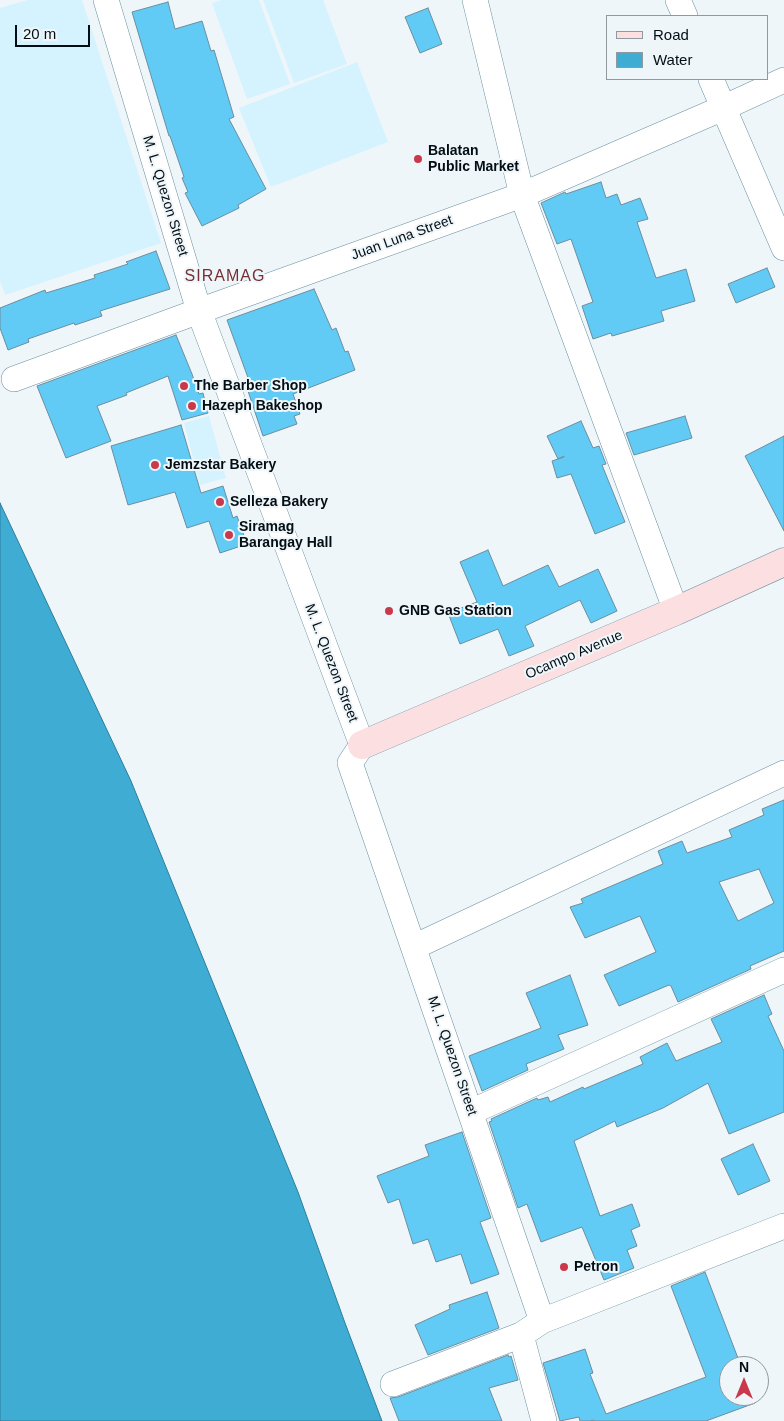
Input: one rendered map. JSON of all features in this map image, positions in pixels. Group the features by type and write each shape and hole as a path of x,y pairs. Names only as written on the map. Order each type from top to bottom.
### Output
{"main road":[{"name":"Ocampo Avenue","path":"362,745 676,611 784,562"}],"street":[{"name":"M. L. Quezon Street","path":"106,0 199,311 362,745 350,763 542,1321"},
{"path":"475,0 522,195 676,611"},
{"path":"678,0 685,15"},
{"path":"711,80 784,248"},
{"name":"Juan Luna Street","path":"14,379 522,195 784,80"},
{"path":"414,946 784,772"},
{"path":"471,1112 784,970"},
{"path":"393,1384 521,1335 542,1321 784,1226"},
{"path":"521,1335 544,1421"}],"shaded area":[{"path":"28,0 82,0 161,243 5,295 0,281 0,8"},
{"path":"221,0 259,0 290,84 247,99 212,3"},
{"path":"263,0 323,0 347,64 294,83"},
{"path":"357,62 388,142 271,187 239,108"},
{"path":"209,416 226,478 200,485 184,423"}],"water":[{"path":"0,503 131,781 298,1192 382,1421 0,1421"}],"building":[{"path":"168,2 175,29 202,21 211,51 214,50 234,117 229,119 266,189 238,205 239,208 202,226 185,193 188,192 182,178 184,177 169,136 132,12"},
{"path":"428,8 442,44 420,53 405,17"},
{"path":"601,182 606,198 617,194 621,205 640,198 648,219 637,222 656,278 686,269 695,301 661,311 664,321 612,336 611,333 593,339 582,306 593,302 571,239 557,244 541,203 565,192 566,194"},
{"path":"156,251 170,289 100,311 102,316 75,325 74,323 28,339 29,342 8,350 0,328 0,308 45,290 46,293 95,278 94,275 128,264 126,262"},
{"path":"767,268 775,287 736,303 728,284"},
{"path":"314,289 332,330 336,328 345,352 348,351 355,370 293,394 300,414 294,416 297,424 263,436 247,388 251,386 227,320"},
{"path":"176,335 199,394 203,393 208,413 182,420 168,376 126,393 127,395 97,406 111,441 66,458 37,386"},
{"path":"685,416 692,438 634,455 626,433"},
{"path":"581,421 593,448 599,446 606,464 602,465 625,522 595,534 571,474 557,478 552,461 558,459 547,436"},
{"name":"Jemzstar Bakery","path":"181,425 201,493 223,486 233,518 237,516 247,544 220,553 209,521 187,528 175,492 128,505 111,446"},
{"path":"784,436 784,531 745,456"},
{"path":"488,550 503,586 548,565 559,587 598,569 617,611 591,623 580,600 525,626 534,646 509,656 498,629 460,644 448,613 477,602 460,562"},
{"path":"784,800 784,951 750,966 751,969 678,1002 669,985 619,1006 604,975 656,952 640,916 585,938 570,907 583,903 581,899 663,864 658,851 682,841 687,853 732,837 729,830 764,815 762,809","holes":["759,869 774,903 738,921 719,882"]},
{"path":"570,975 588,1025 558,1035 564,1049 526,1064 528,1070 482,1091 469,1056 541,1028 526,993"},
{"path":"764,995 772,1014 768,1016 784,1051 784,1112 729,1134 708,1083 663,1108 617,1127 615,1121 574,1141 600,1216 632,1204 640,1226 631,1230 637,1246 627,1250 634,1268 604,1280 582,1227 541,1242 527,1204 518,1208 489,1122 492,1121 491,1119 537,1098 538,1100 548,1097 550,1102 643,1064 640,1057 667,1043 676,1061 722,1042 711,1019"},
{"path":"462,1132 491,1218 480,1222 499,1274 471,1284 461,1254 436,1262 428,1239 413,1244 399,1199 388,1203 377,1176 429,1156 425,1145"},
{"path":"753,1144 770,1181 738,1195 721,1159"},
{"path":"705,1272 737,1356 719,1356 719,1406 747,1406 706,1421 580,1421 579,1417 560,1421 543,1363 585,1349 593,1373 590,1374 606,1414 706,1377 671,1286"},
{"path":"487,1292 499,1328 428,1355 415,1325 450,1309 449,1305"},
{"path":"508,1355 509,1357 511,1356 518,1380 489,1388 502,1421 399,1421 390,1398 398,1397"}],"place":[{"name":"Balatan Public Market","path":"418,159"},
{"name":"The Barber Shop","path":"184,386"},
{"name":"Hazeph Bakeshop","path":"192,406"},
{"name":"Jemzstar Bakery","path":"155,465"},
{"name":"Selleza Bakery","path":"220,502"},
{"name":"Siramag Barangay Hall","path":"229,535"},
{"name":"GNB Gas Station","path":"389,611"},
{"name":"Petron","path":"564,1267"}],"district":[{"name":"SIRAMAG","path":"225,277"}]}
